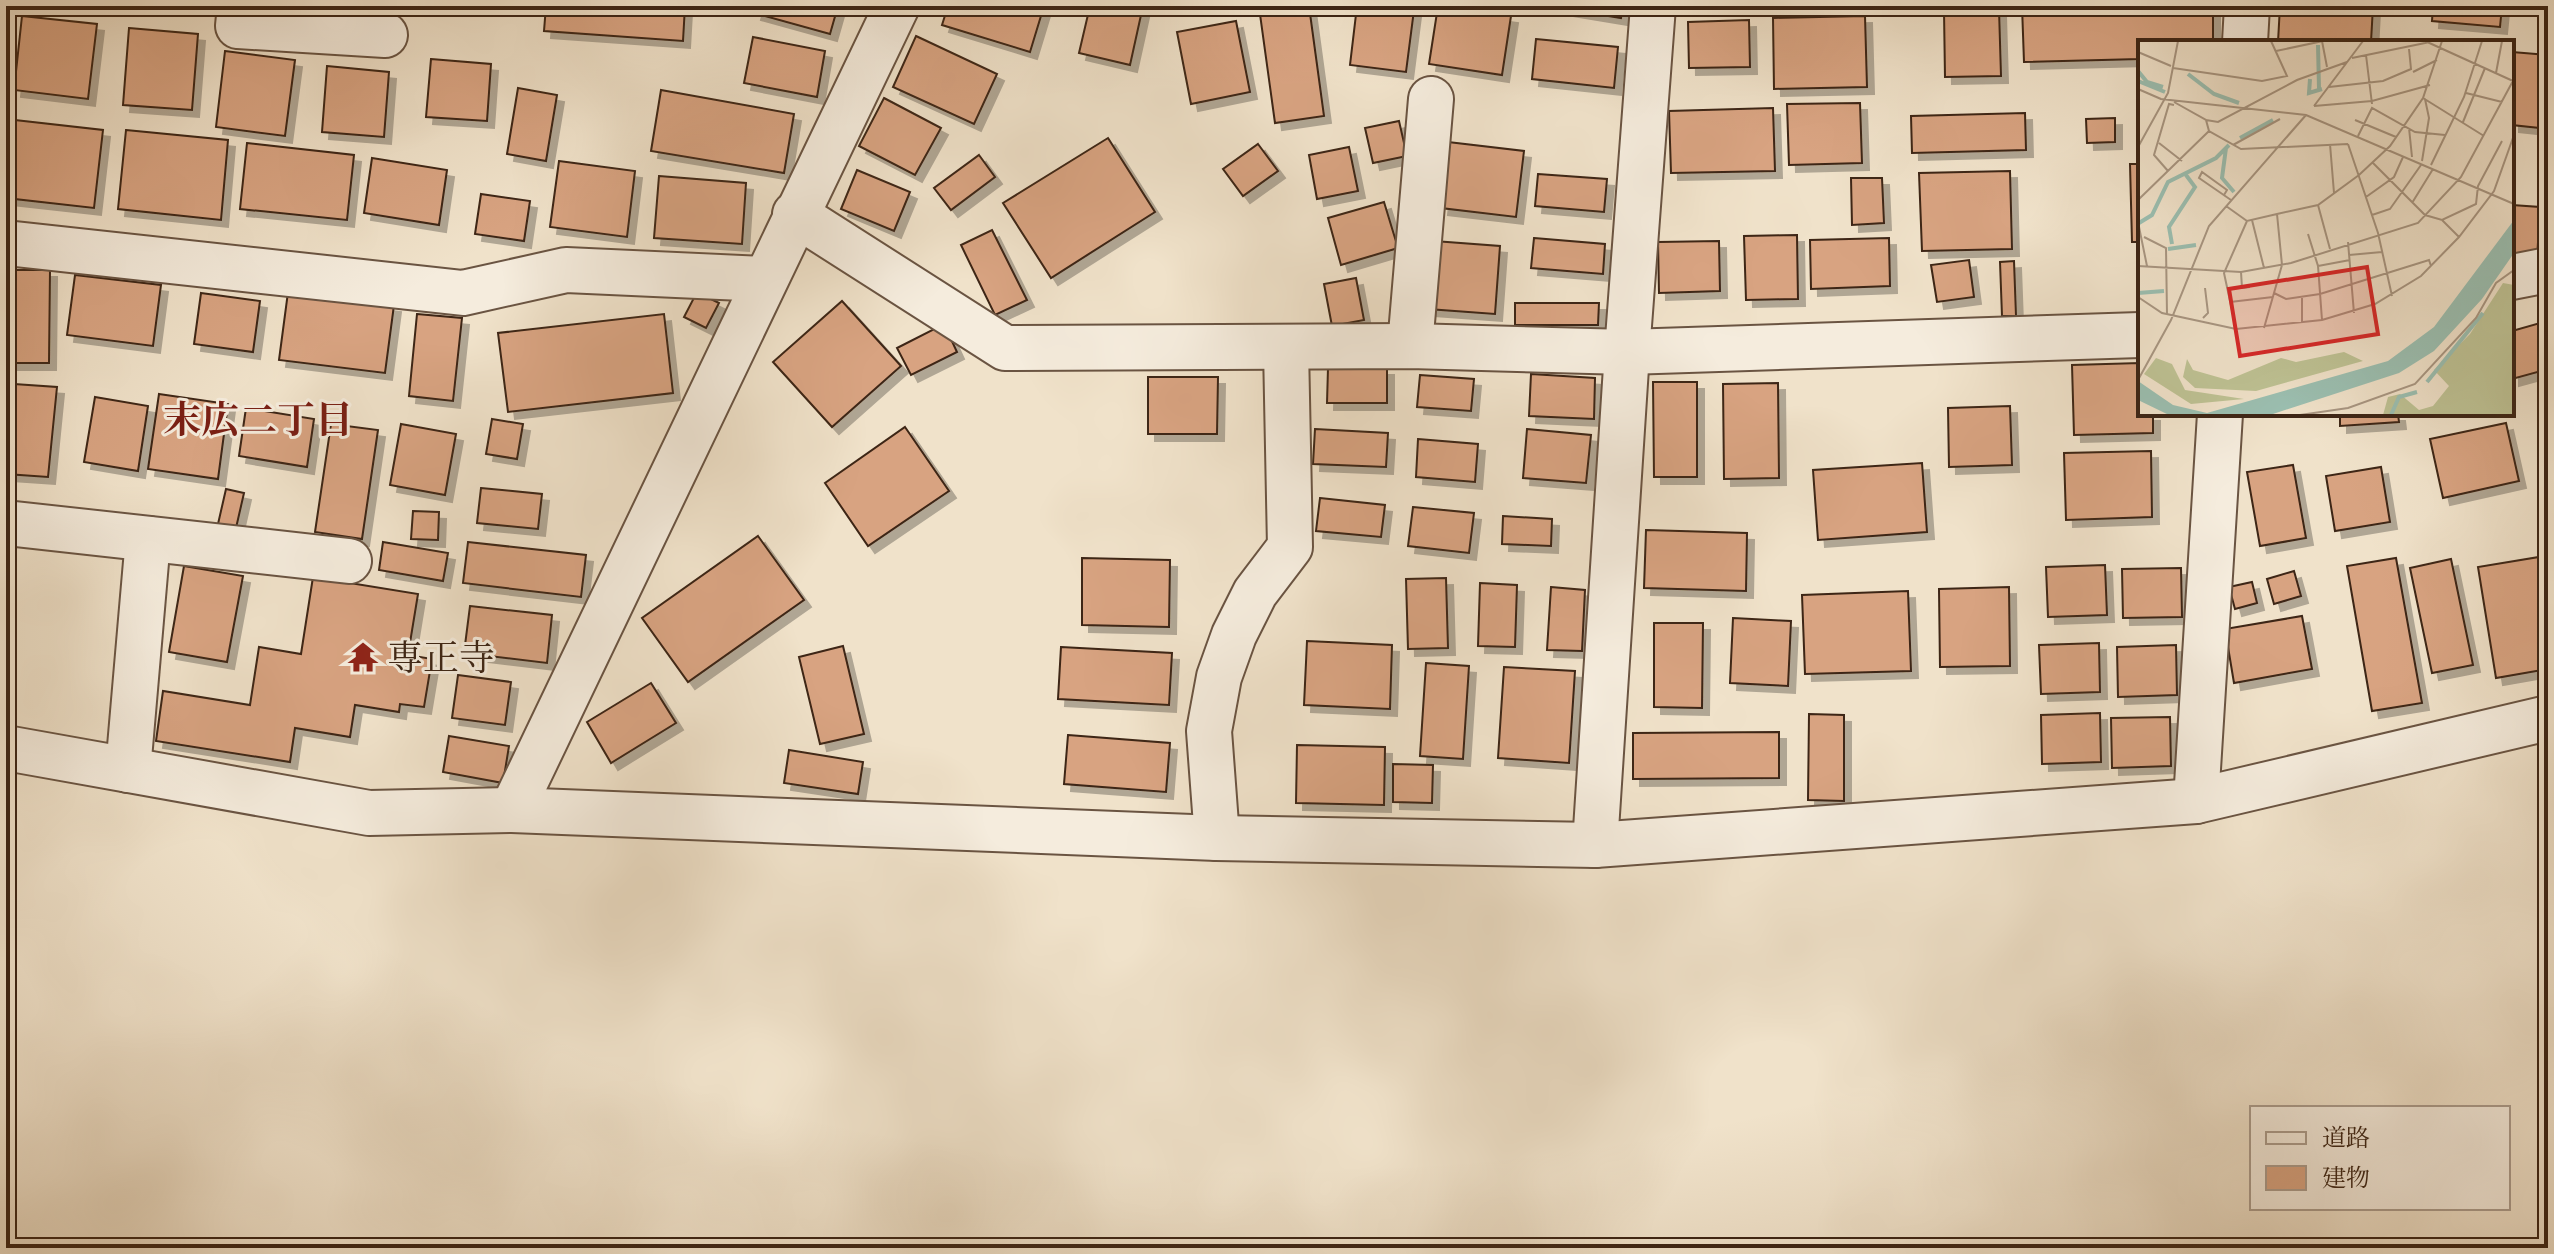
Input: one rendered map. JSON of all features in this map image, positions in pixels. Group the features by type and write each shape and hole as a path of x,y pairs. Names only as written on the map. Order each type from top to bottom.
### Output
{"street":[{"path":"240,6 238,26 385,35"},
{"path":"512,810 897,6"},
{"path":"1595,845 1653,6"},
{"path":"2245,40 2247,6"},
{"path":"1410,346 1431,99"},
{"path":"795,214 1005,348 1410,346 1627,352 2138,335"},
{"path":"6,243 463,293 566,270 765,279"},
{"path":"2514,277 2548,270"},
{"path":"1217,838 1209,731 1219,677 1234,635 1255,593 1290,547 1286,348"},
{"path":"2196,801 2220,416"},
{"path":"6,523 349,561"},
{"path":"128,770 148,539"},
{"path":"6,748 369,813 512,810 1217,838 1595,845 2196,801 2548,718"}],"building":[{"path":"546,6 685,6 683,41 544,31"},
{"path":"756,6 838,6 830,34 754,13"},
{"path":"948,6 1044,6 1030,52 942,25"},
{"path":"1090,6 1143,6 1130,65 1079,53"},
{"path":"1309,6 1324,116 1275,123 1259,7"},
{"path":"1357,6 1414,10 1406,72 1350,65"},
{"path":"1438,6 1511,16 1502,75 1429,64"},
{"path":"1548,6 1623,6 1621,18"},
{"path":"2022,6 2213,6 2213,40 2138,40 2138,59 2024,62"},
{"path":"2280,6 2373,6 2371,40 2278,40"},
{"path":"2433,6 2502,6 2500,27 2432,21"},
{"path":"1999,9 2001,76 1945,77 1944,11"},
{"path":"22,16 97,24 88,99 14,90"},
{"path":"1865,16 1867,87 1774,89 1773,18"},
{"path":"1749,20 1750,67 1689,68 1688,22"},
{"path":"1236,21 1250,92 1191,104 1177,32"},
{"path":"129,28 198,34 192,110 123,105"},
{"path":"916,36 997,74 974,124 893,87"},
{"path":"753,37 825,51 817,97 744,83"},
{"path":"1536,39 1618,47 1614,88 1532,79"},
{"path":"225,51 295,60 285,136 216,127"},
{"path":"2514,52 2548,55 2548,129 2514,125"},
{"path":"431,59 491,64 487,121 426,117"},
{"path":"327,66 389,72 384,137 322,132"},
{"path":"518,88 557,95 546,161 507,154"},
{"path":"661,90 794,114 784,173 651,151"},
{"path":"884,98 941,128 915,175 859,146"},
{"path":"1860,103 1862,163 1789,165 1787,104"},
{"path":"1773,108 1775,171 1671,173 1669,111"},
{"path":"2025,113 2026,150 1912,153 1911,116"},
{"path":"2115,118 2115,142 2087,143 2086,119"},
{"path":"6,119 103,130 94,208 6,198"},
{"path":"1399,121 1407,156 1373,163 1365,128"},
{"path":"126,130 228,140 221,220 118,209"},
{"path":"1108,138 1155,212 1051,278 1003,203"},
{"path":"1448,142 1524,151 1516,217 1441,208"},
{"path":"247,143 354,155 347,220 240,209"},
{"path":"1258,144 1278,171 1243,196 1223,169"},
{"path":"1349,147 1358,191 1317,199 1309,155"},
{"path":"979,155 995,177 951,210 934,188"},
{"path":"372,158 447,170 439,225 364,213"},
{"path":"559,161 635,171 627,237 550,227"},
{"path":"2130,164 2138,164 2138,242 2132,242"},
{"path":"857,170 910,192 894,231 841,209"},
{"path":"2010,171 2012,249 1922,251 1919,173"},
{"path":"1538,174 1607,179 1604,212 1535,206"},
{"path":"659,176 746,183 742,244 654,238"},
{"path":"1851,178 1882,178 1884,223 1852,225"},
{"path":"481,194 530,201 524,241 475,234"},
{"path":"1384,202 1398,248 1341,265 1328,218"},
{"path":"2514,205 2540,207 2537,260 2514,258"},
{"path":"992,230 1027,300 995,315 961,245"},
{"path":"1797,235 1798,299 1746,300 1744,236"},
{"path":"1534,238 1605,244 1603,274 1531,268"},
{"path":"1889,238 1890,286 1811,289 1810,240"},
{"path":"1434,241 1500,246 1495,314 1428,309"},
{"path":"1719,241 1720,291 1659,293 1658,242"},
{"path":"1969,260 1974,297 1937,302 1931,265"},
{"path":"2014,261 2016,316 2002,316 2000,262"},
{"path":"6,270 50,270 49,363 6,363"},
{"path":"75,275 161,285 153,346 67,335"},
{"path":"1356,278 1364,320 1332,326 1324,284"},
{"path":"288,292 394,305 385,373 279,360"},
{"path":"697,292 719,303 706,328 684,317"},
{"path":"201,293 260,301 253,352 194,344"},
{"path":"842,301 901,366 832,427 773,362"},
{"path":"1515,303 1599,303 1598,325 1515,325"},
{"path":"417,314 462,318 453,401 409,396"},
{"path":"664,314 673,393 508,412 498,333"},
{"path":"2547,321 2548,369 2514,378 2514,330"},
{"path":"944,324 957,352 911,375 897,348"},
{"path":"2138,363 2138,416 2153,416 2153,433 2074,435 2072,365"},
{"path":"1328,368 1387,368 1387,403 1327,403"},
{"path":"1531,374 1595,378 1594,419 1529,416"},
{"path":"1420,375 1474,379 1471,411 1417,407"},
{"path":"1148,377 1218,377 1217,434 1148,434"},
{"path":"1653,382 1697,382 1697,477 1654,477"},
{"path":"1778,383 1779,478 1724,479 1723,384"},
{"path":"14,384 57,387 48,477 6,474"},
{"path":"159,394 228,404 218,479 148,469"},
{"path":"95,397 148,406 138,471 84,462"},
{"path":"2010,406 2012,465 1949,467 1948,408"},
{"path":"246,408 314,419 307,467 239,456"},
{"path":"2340,416 2398,416 2399,422 2340,426"},
{"path":"492,419 523,424 517,459 486,454"},
{"path":"2506,423 2519,481 2443,498 2430,439"},
{"path":"331,424 378,430 362,539 315,532"},
{"path":"401,424 456,434 445,495 390,485"},
{"path":"905,427 949,491 868,546 825,483"},
{"path":"1315,429 1388,433 1386,467 1313,464"},
{"path":"1527,429 1591,435 1586,483 1523,478"},
{"path":"1418,439 1478,444 1475,482 1416,477"},
{"path":"2151,451 2152,517 2066,520 2064,453"},
{"path":"1922,463 1927,532 1818,540 1813,470"},
{"path":"2293,465 2306,538 2260,546 2247,472"},
{"path":"2381,467 2390,522 2335,531 2326,476"},
{"path":"2548,486 2548,528 2539,488"},
{"path":"481,488 542,494 538,529 477,523"},
{"path":"226,489 244,493 236,528 218,524"},
{"path":"1320,498 1385,505 1381,537 1316,531"},
{"path":"1413,507 1474,513 1469,553 1408,546"},
{"path":"413,511 439,512 438,540 411,539"},
{"path":"1503,516 1552,519 1551,546 1502,544"},
{"path":"1646,530 1747,533 1746,591 1644,588"},
{"path":"758,536 804,600 688,682 642,618"},
{"path":"383,542 448,553 443,581 379,570"},
{"path":"468,542 586,555 581,597 463,583"},
{"path":"2539,557 2548,614 2548,669 2496,678 2478,567"},
{"path":"1082,558 1170,560 1169,627 1082,625"},
{"path":"2396,558 2422,703 2372,711 2347,566"},
{"path":"2451,559 2473,665 2432,673 2410,568"},
{"path":"2105,565 2107,615 2048,617 2046,567"},
{"path":"184,566 243,576 227,662 169,652"},
{"path":"2181,568 2182,617 2123,618 2122,569"},
{"path":"2294,571 2301,596 2274,604 2267,579"},
{"path":"313,577 418,594 408,655 432,659 424,707 400,704 399,712 355,705 350,737 295,728 290,762 156,741 163,691 250,705 259,647 301,654"},
{"path":"1446,578 1448,648 1408,649 1406,579"},
{"path":"2252,582 2257,603 2235,609 2229,587"},
{"path":"1480,583 1517,585 1515,647 1478,646"},
{"path":"1551,587 1585,590 1582,651 1547,650"},
{"path":"2009,587 2010,666 1940,667 1939,589"},
{"path":"1908,591 1911,671 1805,674 1802,595"},
{"path":"470,606 552,615 547,663 464,653"},
{"path":"2302,616 2312,669 2234,683 2225,629"},
{"path":"1733,618 1791,621 1788,686 1730,683"},
{"path":"1654,623 1703,623 1702,708 1654,707"},
{"path":"1307,641 1392,645 1390,709 1304,705"},
{"path":"2099,643 2100,692 2041,694 2039,645"},
{"path":"2176,645 2177,695 2118,697 2117,647"},
{"path":"843,646 864,734 820,744 799,657"},
{"path":"1061,647 1172,653 1169,705 1058,699"},
{"path":"1426,663 1469,666 1463,759 1420,756"},
{"path":"1504,667 1575,671 1569,763 1498,758"},
{"path":"458,675 511,682 505,725 452,718"},
{"path":"651,683 676,723 611,763 587,722"},
{"path":"2100,713 2101,762 2042,764 2041,715"},
{"path":"1809,714 1844,715 1844,801 1808,800"},
{"path":"2170,717 2171,766 2112,768 2111,718"},
{"path":"1779,732 1779,778 1633,779 1633,733"},
{"path":"1068,735 1170,743 1166,792 1064,784"},
{"path":"449,736 509,746 503,783 443,772"},
{"path":"1297,745 1385,747 1384,805 1296,803"},
{"path":"789,750 863,762 858,794 784,783"},
{"path":"1393,764 1433,765 1432,803 1393,802"}],"place":[{"name":"専正寺","path":"363,657"}],"district":[{"name":"末広二丁目","path":"258,419"}]}
